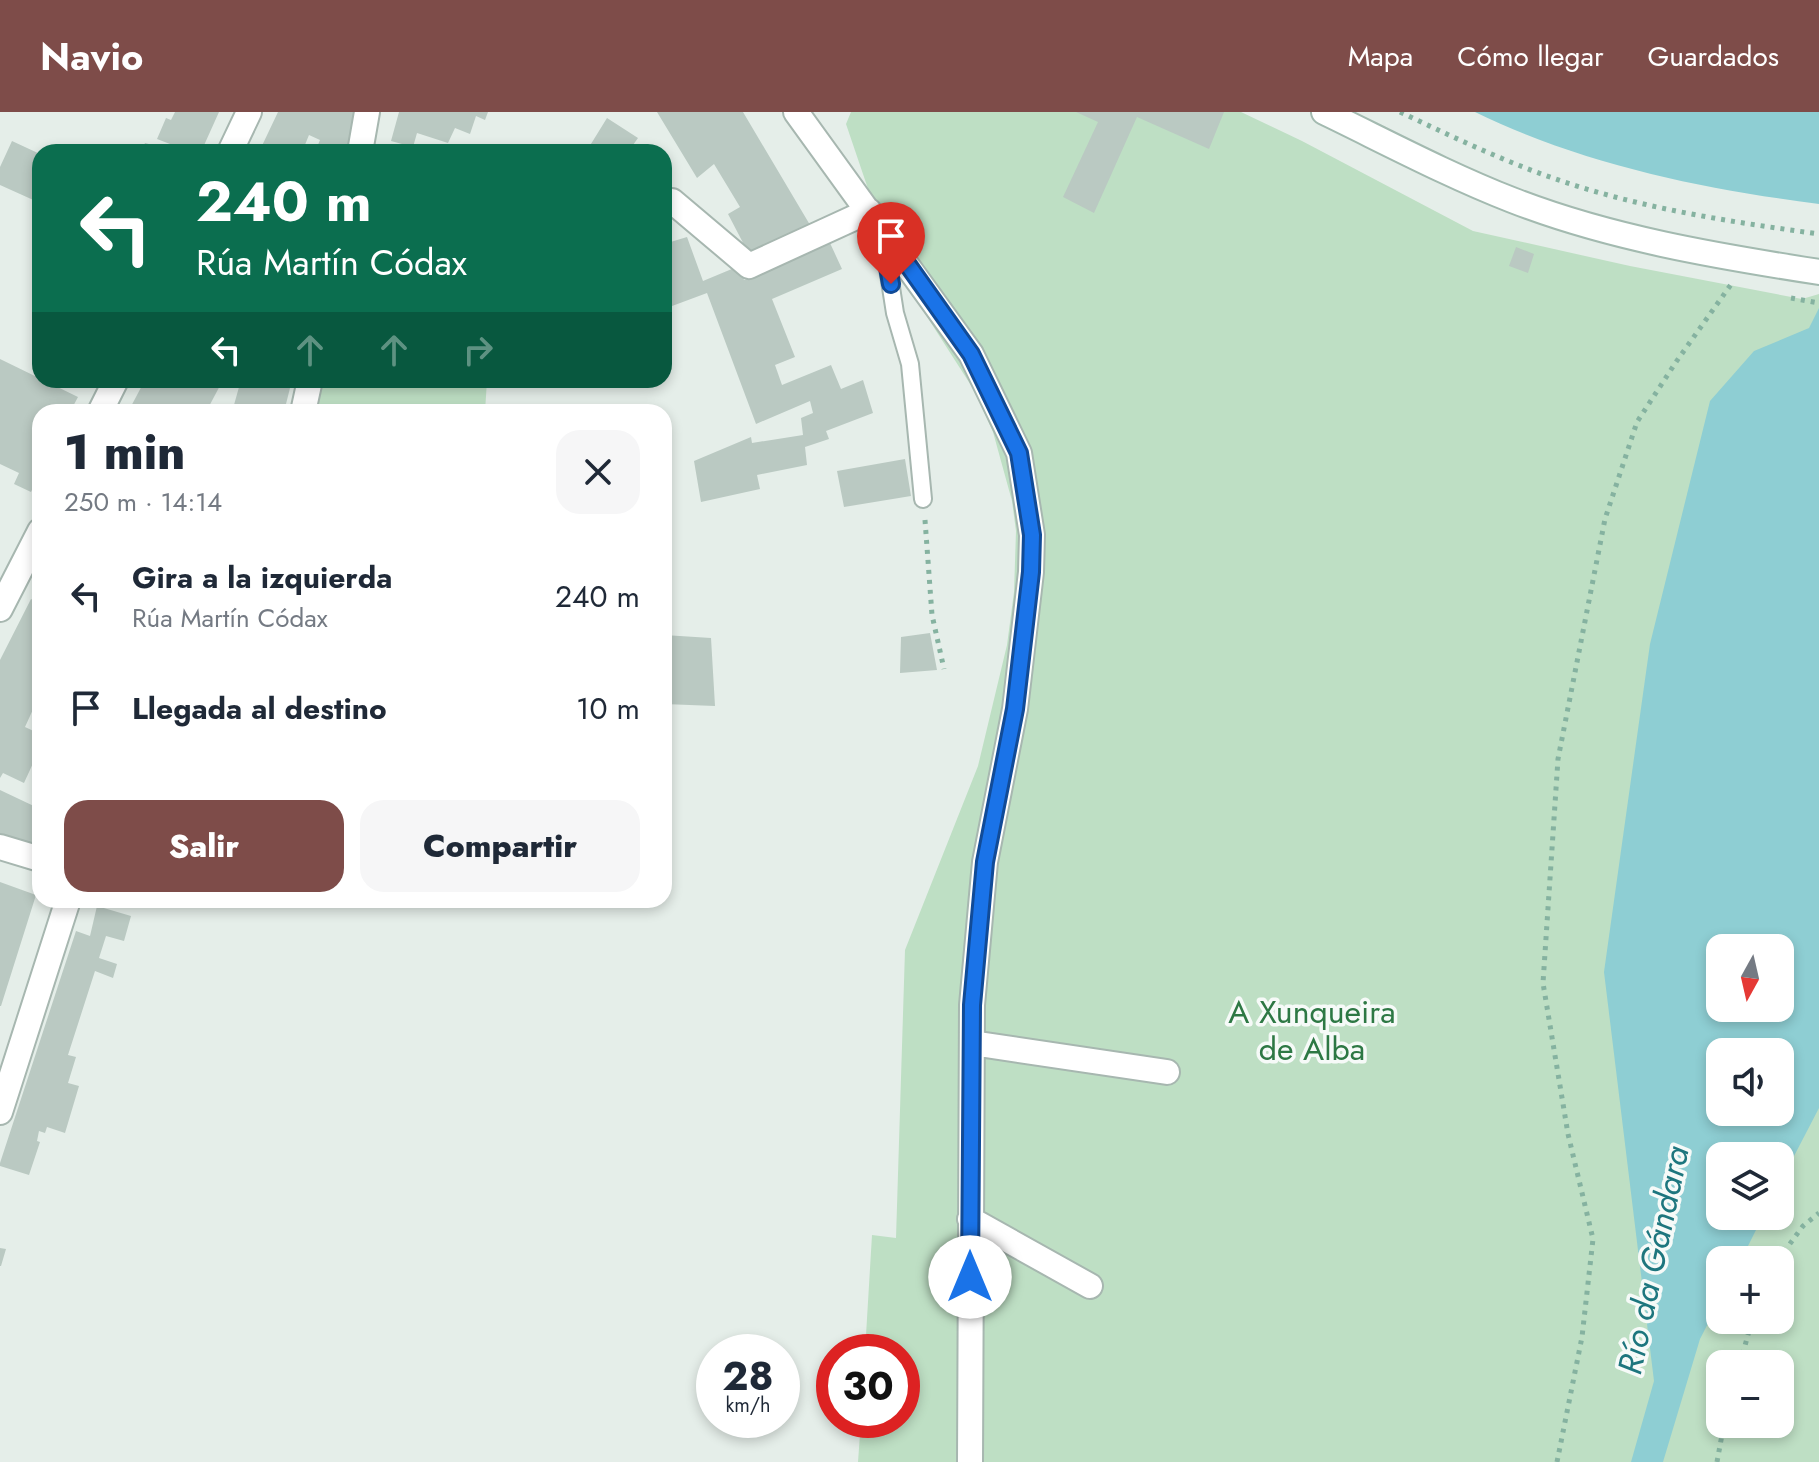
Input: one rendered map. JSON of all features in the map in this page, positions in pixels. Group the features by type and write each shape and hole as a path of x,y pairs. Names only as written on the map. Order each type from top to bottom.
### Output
{"street":[{"path":"234,144 249,112"},
{"path":"361,144 367,112"},
{"path":"796,112 971,354 1019,453 1032,535 1031,572 1015,709 985,862 972,1005 970,1462"},
{"path":"1324,112 1455,176 1579,222 1736,259 1819,272"},
{"path":"672,201 749,266 875,219"},
{"path":"0,609 32,569"},
{"path":"0,847 32,857"},
{"path":"0,1112 65,908"},
{"path":"972,1043 1167,1072"},
{"path":"970,1219 1090,1286"}],"lane":[{"path":"875,219 895,313 910,364 923,499"}],"path":[{"path":"1400,112 1472,146 1578,186 1660,208 1819,234"},
{"path":"1557,1462 1582,1337 1593,1239 1568,1134 1543,983 1558,759 1605,519 1637,422 1676,362 1731,288"},
{"path":"923,499 932,615 944,669"},
{"path":"1788,1246 1803,1226 1819,1213"},
{"path":"1717,1462 1721,1438"}],"green space":[{"name":"A Xunqueira de Alba","path":"851,112 1241,112 1473,231 1630,266 1802,299 1819,294 1819,1462 858,1462 860,1438 920,1438 920,1334 866,1334 872,1235 896,1238 905,950 978,766 1007,645 1014,592 1016,531 1012,501 993,432 974,390 915,298 881,227 846,124"},
{"path":"319,388 486,388 486,404 316,404"}],"water":[{"path":"1475,112 1819,112 1819,204 1731,191 1643,172 1557,146"},
{"name":"Río da Gándara","path":"1819,308 1819,1108 1794,1156 1794,1142 1706,1142 1706,1230 1756,1230 1748,1246 1706,1246 1706,1327 1663,1462 1631,1462 1654,1381 1604,972 1650,644 1710,401 1754,351 1809,328"}],"building":[{"path":"175,112 219,112 205,144 170,144 157,139 166,118 171,120"},
{"path":"278,112 357,112 351,144 318,144 320,140 309,135 305,144 263,144"},
{"path":"399,112 488,112 485,120 476,116 470,134 455,128 448,143 417,133 414,144 391,141"},
{"path":"657,112 743,112 813,230 752,260 728,214 740,207 714,164 697,178"},
{"path":"1076,112 1224,112 1209,149 1137,117 1094,213 1063,197 1098,122"},
{"path":"607,118 638,138 634,144 591,144"},
{"path":"12,141 32,150 32,199 0,185 0,167"},
{"path":"687,237 703,281 739,266 744,280 830,243 842,269 772,299 795,357 775,365 782,385 831,365 841,389 863,380 873,413 826,431 829,439 805,447 807,465 757,475 760,489 701,502 694,461 751,437 752,443 803,435 801,418 813,413 810,401 756,424 707,293 672,306 672,242"},
{"path":"1516,247 1534,254 1528,273 1509,266"},
{"path":"0,359 32,375 32,388 60,388 78,397 74,404 32,404 31,492 14,484 19,473 0,464"},
{"path":"141,388 219,388 210,404 132,404"},
{"path":"239,388 290,388 286,404 234,404"},
{"path":"905,459 911,496 844,507 837,471"},
{"path":"31,599 32,712 25,727 32,730 32,766 24,783 3,773 0,778 0,660"},
{"path":"930,633 937,670 900,673 901,637"},
{"path":"672,636 711,638 715,706 672,704"},
{"path":"0,790 32,805 32,846 0,836"},
{"path":"0,882 32,894 32,908 0,1006"},
{"path":"97,908 131,916 124,941 106,936 99,958 117,964 113,978 95,971 68,1055 76,1057 68,1083 79,1086 65,1133 47,1127 45,1133 39,1131 37,1141 40,1142 29,1175 0,1166 76,931 90,936"},
{"path":"0,1248 6,1249 1,1266 0,1266"}],"route":[{"path":"891,284 881,227 971,354 1019,453 1032,535 1031,572 1015,709 985,862 972,1005 970,1277"}]}
